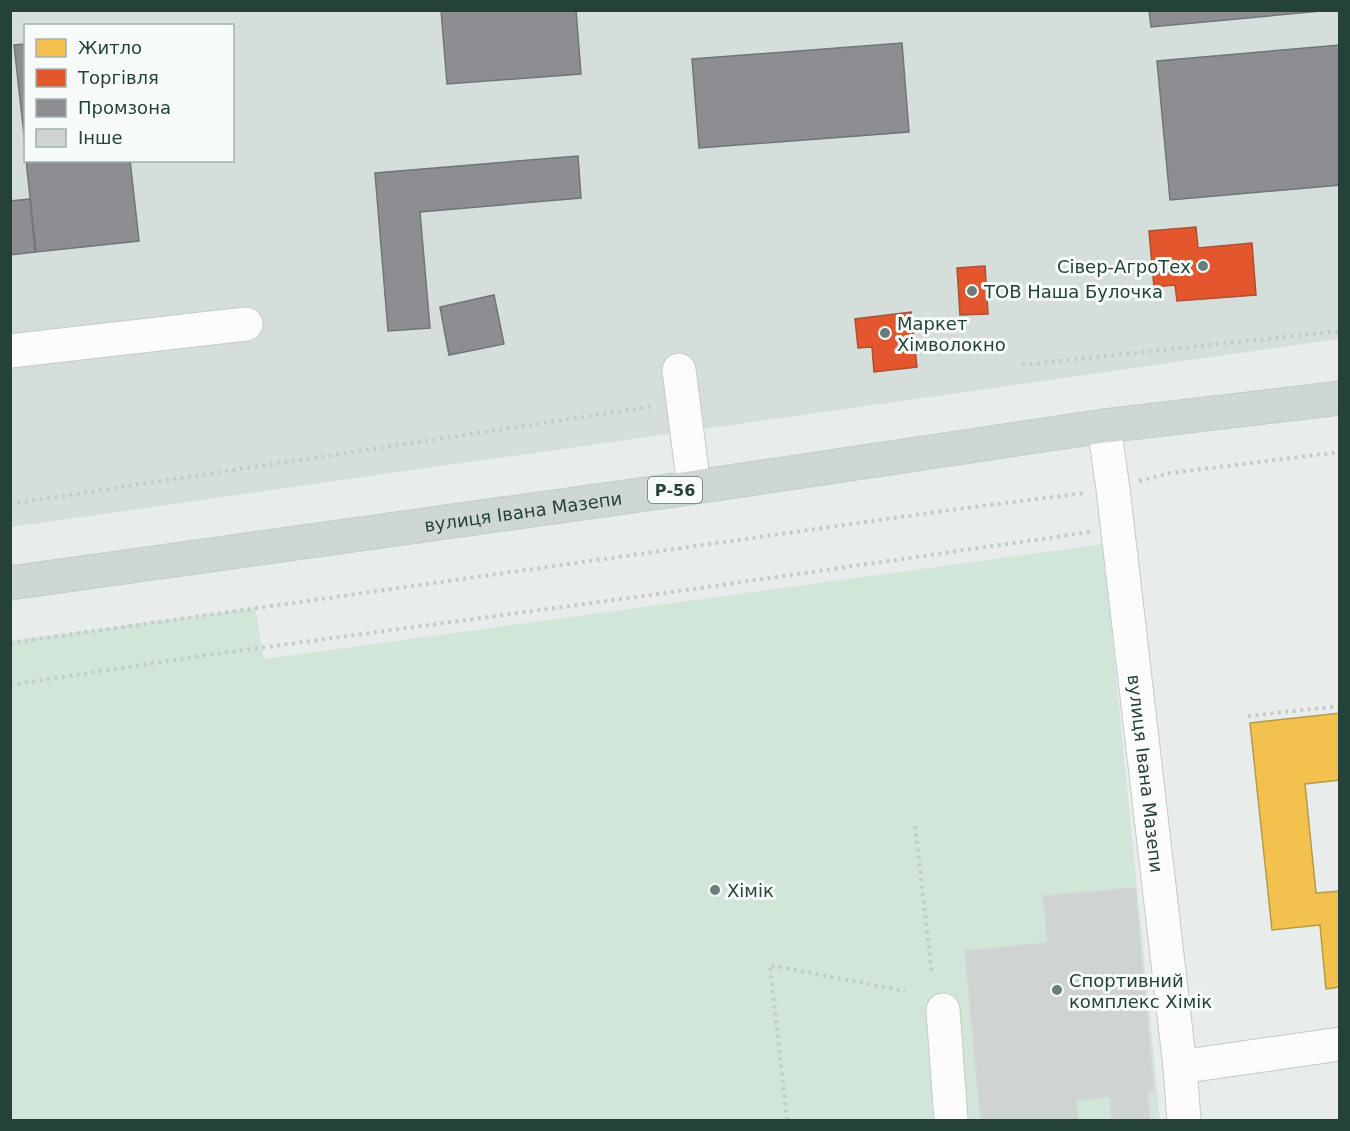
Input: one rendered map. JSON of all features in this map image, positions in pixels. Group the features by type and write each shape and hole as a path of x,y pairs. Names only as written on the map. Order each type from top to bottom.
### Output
{"main road":[{"name":"вулиця Івана Мазепи","path":"10,584 1104,426 1340,398"}],"lane":[{"path":"10,351 246,324"},
{"path":"679,370 694,487"},
{"name":"вулиця Івана Мазепи","path":"1104,426 1094,495 1180,1067 1184,1120"},
{"path":"943,1010 951,1120"},
{"path":"1180,1067 1340,1044"}],"path":[{"path":"1022,365 1340,331"},
{"path":"10,504 683,402"},
{"path":"10,642 950,510 1094,495 1170,473 1340,452"},
{"path":"10,685 200,656 1078,535 1090,533 1089,523"},
{"path":"1248,716 1340,706"},
{"path":"915,826 932,975"},
{"path":"787,1120 770,965 905,991"}],"shaded area":[{"path":"10,11 1339,11 1339,339 11,527"}],"green space":[{"name":"Хімік","path":"1103,544 1160,1120 11,1120 10,641 255,608 264,659"}],"building: Житло":[{"path":"1340,713 1340,780 1305,784 1316,893 1340,891 1340,987 1326,989 1320,925 1272,930 1250,723"}],"building: Торгівля":[{"name":"Сівер-АгроТех","path":"1196,227 1198,248 1252,243 1256,295 1177,301 1175,285 1154,287 1149,231"},
{"name":"ТОВ Наша Булочка","path":"985,266 988,314 960,315 957,268"},
{"name":"Маркет Хімволокно","path":"911,312 917,367 874,372 872,347 858,348 855,319"}],"building: Промзона":[{"path":"441,10 576,10 581,74 447,84"},
{"path":"1149,10 1332,10 1151,27"},
{"path":"902,43 909,132 699,148 692,59"},
{"path":"24,44 24,135 14,45"},
{"path":"1340,45 1340,185 1170,200 1157,61"},
{"path":"578,156 581,198 420,212 430,328 388,331 375,173"},
{"path":"26,162 130,162 139,241 36,252"},
{"path":"30,199 35,252 10,255 10,201"},
{"path":"494,295 504,344 449,355 440,307"}],"building: Інше":[{"name":"Спортивний комплекс Хімік","path":"1135,888 1154,1091 1147,1092 1150,1120 1112,1120 1110,1097 1076,1100 1078,1120 981,1120 965,951 1048,943 1043,896"}],"place":[{"name":"Сівер-АгроТех","path":"1203,266"},
{"name":"ТОВ Наша Булочка","path":"972,291"},
{"name":"Маркет Хімволокно","path":"885,333"},
{"name":"Хімік","path":"715,890"},
{"name":"Спортивний комплекс Хімік","path":"1057,990"}]}
